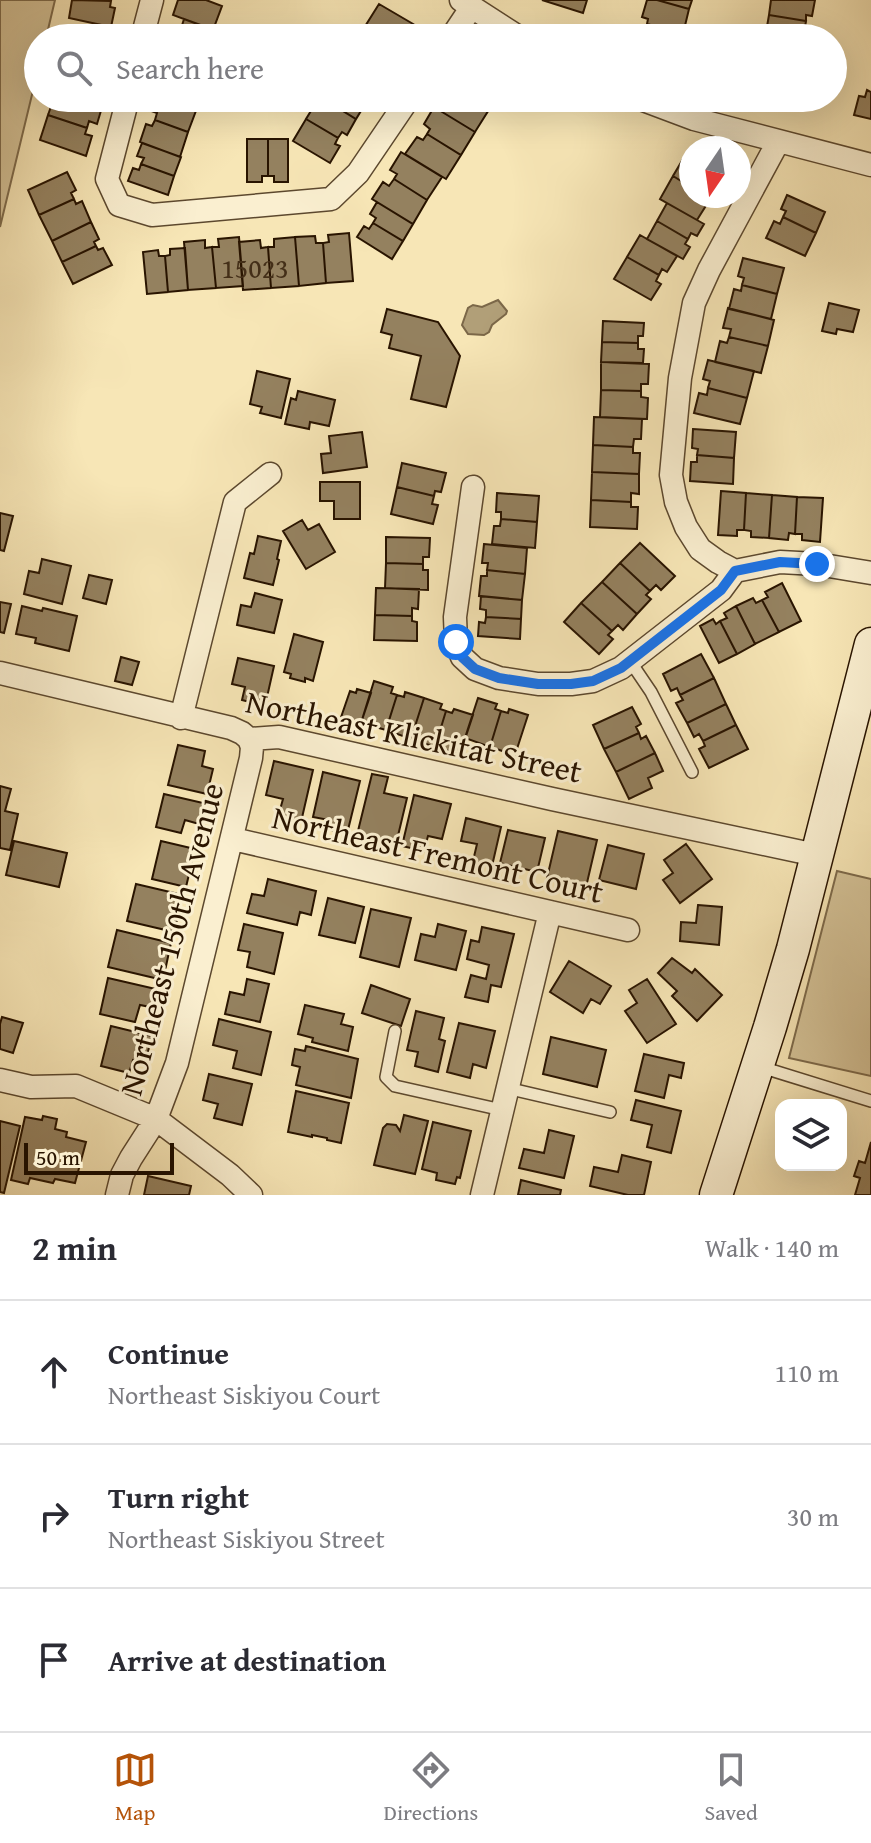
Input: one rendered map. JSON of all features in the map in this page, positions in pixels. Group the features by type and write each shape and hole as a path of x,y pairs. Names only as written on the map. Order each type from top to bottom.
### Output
{"main road":[{"path":"716,1195 793,949 870,655"}],"street":[{"path":"146,24 152,0"},
{"path":"457,24 466,4 498,24"},
{"path":"124,112 107,179 119,205 152,215 331,199 358,173 399,112"},
{"path":"675,112 871,165"},
{"path":"778,142 694,303 680,378 671,475 676,502 686,527 700,549 735,571 780,562 817,564 871,573"},
{"path":"181,718 235,502 270,474"},
{"path":"473,487 455,617 456,642 462,657 475,669 499,678 538,684 593,681 621,668 721,590 735,571"},
{"name":"Northeast Klickitat Street","path":"0,673 231,728 249,739 279,737 816,855"},
{"name":"Northeast 150th Avenue","path":"117,1195 122,1175 156,1119 177,1063 251,758 249,739"},
{"name":"Northeast Fremont Court","path":"233,839 628,930"},
{"path":"482,1195 550,912"},
{"path":"0,1080 31,1087 76,1086 156,1119 230,1175 251,1195"}],"lane":[{"path":"630,661 651,692 692,772"},
{"path":"395,1031 386,1077 395,1086 610,1112"},
{"path":"758,1066 871,1101"}],"shaded area":[{"path":"0,0 55,0 49,24 24,24 24,112 28,112 0,227"},
{"path":"498,300 506,314 484,335 468,334 462,325 468,308 473,305 482,307"},
{"path":"837,871 871,879 871,1076 789,1058"}],"building":[{"path":"72,0 111,1 110,7 115,8 112,24 69,18"},
{"path":"178,0 206,0 222,6 215,24 197,24 173,15"},
{"path":"542,0 587,0 583,13"},
{"path":"647,0 689,9 685,24 647,24 648,19 642,17"},
{"path":"657,0 692,0 689,9"},
{"path":"771,0 815,0 812,16 806,15 806,21 769,15"},
{"path":"379,4 413,24 366,24"},
{"path":"769,15 806,21 806,24 767,24"},
{"path":"867,90 871,92 871,119 854,115 859,96 865,97"},
{"path":"49,112 101,112 97,124 89,121 87,128 48,115"},
{"path":"154,112 196,112 188,132 155,120 157,113"},
{"path":"310,112 345,112 356,119 347,135 342,132 338,138 306,119"},
{"path":"345,112 360,112 356,119"},
{"path":"431,112 442,112 475,132 461,155 427,134 430,129 424,124"},
{"path":"442,112 488,112 475,132"},
{"path":"48,115 87,128 85,134 92,136 86,156 40,140"},
{"path":"306,119 338,138 335,144 340,146 330,163 293,141"},
{"path":"155,120 188,132 180,157 140,142 146,124 152,126"},
{"path":"427,134 461,155 446,179 405,154 417,137 423,140"},
{"path":"247,139 268,139 268,176 262,176 262,182 247,182"},
{"path":"268,139 288,139 288,182 274,182 274,176 268,176"},
{"path":"142,143 181,157 174,176 141,164 144,158 137,156"},
{"path":"401,152 442,177 427,200 394,179 397,174 390,170"},
{"path":"141,164 174,176 168,195 128,181 133,168 139,170"},
{"path":"679,166 679,180 673,176"},
{"path":"67,172 76,190 71,193 74,199 39,215 28,190"},
{"path":"673,176 679,180 679,208 704,208 697,220 660,199"},
{"path":"394,179 427,200 413,224 372,199 383,182 389,186"},
{"path":"787,195 825,212 816,233 783,217 786,211 781,209"},
{"path":"74,199 76,204 82,201 91,222 52,241 39,215"},
{"path":"377,202 413,224 403,241 373,223 376,218 370,214"},
{"path":"667,203 704,224 697,236 691,233 688,239 657,221"},
{"path":"783,217 816,233 805,256 766,238 774,221 780,224"},
{"path":"657,221 688,239 685,244 690,247 683,259 647,239"},
{"path":"91,222 99,239 94,242 96,246 62,262 52,241"},
{"path":"373,223 403,241 392,259 357,237 364,226 369,229"},
{"path":"349,233 353,281 326,283 323,243 329,242 328,235"},
{"path":"640,235 677,256 667,272 662,269 659,275 627,257"},
{"path":"315,236 316,243 323,243 326,283 299,286 295,237"},
{"path":"239,237 243,286 216,288 212,247 219,247 218,239"},
{"path":"295,237 299,286 271,288 268,247 274,247 274,239"},
{"path":"205,240 205,248 212,247 216,288 188,290 184,242"},
{"path":"260,240 261,248 268,247 271,288 243,290 239,242"},
{"path":"96,246 98,250 103,248 112,265 73,284 62,262"},
{"path":"185,248 188,290 168,292 165,256 170,255 170,249"},
{"path":"158,250 159,256 165,256 168,292 147,294 143,252"},
{"path":"627,257 659,275 656,281 661,284 651,300 614,279"},
{"path":"743,258 784,268 777,294 742,285 744,278 738,276"},
{"path":"742,285 777,294 771,319 729,309 734,289 741,291"},
{"path":"829,303 859,310 853,332 837,329 836,334 822,331"},
{"path":"728,308 774,320 768,346 729,337 731,329 723,328"},
{"path":"387,309 438,322 460,356 446,407 411,399 421,356 389,348 392,335 381,332"},
{"path":"603,321 644,323 643,336 638,336 638,343 602,342"},
{"path":"729,337 768,346 761,373 715,362 720,341 727,343"},
{"path":"602,342 638,343 638,349 644,349 643,363 601,362"},
{"path":"708,360 754,371 747,398 708,388 710,381 703,379"},
{"path":"601,362 649,364 648,384 641,384 641,391 601,390"},
{"path":"257,371 290,379 281,418 260,413 262,407 250,404"},
{"path":"708,388 747,398 740,424 694,413 699,393 707,395"},
{"path":"601,390 641,391 641,397 648,398 647,419 600,417"},
{"path":"298,391 335,400 329,426 310,422 309,429 285,424 291,398 296,400"},
{"path":"594,417 642,419 641,439 634,439 633,447 593,445"},
{"path":"693,429 736,432 734,458 697,455 698,449 692,448"},
{"path":"362,432 367,467 323,473 321,454 331,453 329,436"},
{"path":"593,445 633,447 633,453 640,453 639,474 592,472"},
{"path":"697,455 734,458 733,484 690,481 691,462 697,462"},
{"path":"402,463 446,473 441,492 435,491 434,496 397,487"},
{"path":"592,472 639,474 639,494 631,493 631,502 591,500"},
{"path":"320,482 360,482 360,519 334,519 334,501 320,501"},
{"path":"397,487 434,496 432,504 438,505 433,524 391,514"},
{"path":"721,491 746,493 744,530 737,530 737,536 718,535"},
{"path":"497,493 539,496 537,522 501,519 501,512 496,512"},
{"path":"746,493 772,495 769,538 751,537 751,531 744,530"},
{"path":"772,495 797,497 795,534 789,533 788,540 769,538"},
{"path":"797,497 823,498 820,542 802,540 802,534 795,534"},
{"path":"591,500 631,502 631,507 638,507 637,529 590,527"},
{"path":"0,513 13,516 4,551 0,550"},
{"path":"501,519 537,522 535,548 492,544 494,526 500,526"},
{"path":"302,520 308,530 319,524 335,552 306,569 283,531"},
{"path":"258,536 281,541 273,585 244,578"},
{"path":"386,537 430,538 429,557 423,557 423,564 386,563"},
{"path":"640,543 675,576 661,590 656,585 650,591 620,563"},
{"path":"484,544 527,548 525,574 487,570 488,563 482,563"},
{"path":"42,559 71,566 62,604 24,594 29,571 39,573"},
{"path":"386,563 423,564 423,570 428,570 428,590 385,588"},
{"path":"620,563 650,591 646,595 651,599 637,614 602,582"},
{"path":"487,570 525,574 522,600 479,596 481,576 487,576"},
{"path":"89,575 112,580 106,604 83,598"},
{"path":"602,582 637,614 623,630 618,625 612,631 581,603"},
{"path":"782,583 801,621 779,632 762,600 768,597 765,592"},
{"path":"376,588 419,589 418,609 412,608 412,616 375,615"},
{"path":"255,593 282,600 274,633 237,625 241,605 251,607"},
{"path":"481,596 522,600 521,619 486,617 486,610 480,609"},
{"path":"753,598 756,603 762,600 779,632 755,644 736,606"},
{"path":"0,602 11,604 4,633 0,632"},
{"path":"581,603 612,631 608,635 613,639 599,654 564,622"},
{"path":"22,606 77,616 69,651 35,643 36,638 16,634"},
{"path":"736,606 755,644 737,654 720,621 727,618 724,613"},
{"path":"375,615 412,616 412,621 417,622 417,641 374,640"},
{"path":"486,617 521,619 520,639 478,636 479,622 485,623"},
{"path":"713,619 716,624 720,621 737,654 719,663 700,626"},
{"path":"294,634 323,642 313,681 290,678 291,674 284,672"},
{"path":"701,654 714,678 680,695 677,688 671,691 663,674"},
{"path":"121,657 139,662 132,685 115,681"},
{"path":"238,658 274,666 265,706 242,700 245,687 232,684"},
{"path":"714,678 726,704 687,723 676,703 683,700 680,695"},
{"path":"374,681 393,687 391,693 397,695 386,730 361,723"},
{"path":"357,689 371,693 358,732 338,726 350,691 356,693"},
{"path":"405,692 424,698 411,739 386,730 397,695 404,697"},
{"path":"424,698 442,704 440,709 446,711 435,747 411,739"},
{"path":"478,698 497,704 495,709 501,711 490,747 465,738"},
{"path":"726,704 736,725 703,741 699,734 694,737 687,723"},
{"path":"632,707 641,724 636,727 639,733 604,749 593,725"},
{"path":"454,709 473,715 460,754 435,747 446,711 452,713"},
{"path":"509,709 528,715 515,755 490,747 501,711 508,713"},
{"path":"736,725 748,749 709,768 699,749 705,746 703,741"},
{"path":"639,733 641,739 646,736 655,753 616,772 604,749"},
{"path":"178,745 205,751 202,766 213,769 207,794 168,785"},
{"path":"655,753 663,771 648,778 652,788 629,799 616,772"},
{"path":"274,761 313,770 301,822 278,817 283,799 266,795"},
{"path":"323,772 360,781 347,834 327,829 329,820 313,817"},
{"path":"372,774 388,777 384,793 407,798 396,844 357,835"},
{"path":"0,786 11,789 5,811 18,814 10,850 0,848"},
{"path":"164,794 203,803 199,824 185,820 181,833 156,827"},
{"path":"414,795 451,804 442,839 428,836 424,851 402,846"},
{"path":"466,818 501,827 492,866 473,861 477,844 461,841"},
{"path":"508,830 545,838 537,872 500,863"},
{"path":"558,831 597,840 586,887 547,878"},
{"path":"14,841 67,853 59,887 6,875"},
{"path":"161,841 195,849 186,887 152,879"},
{"path":"686,844 712,879 680,903 663,880 673,873 664,860"},
{"path":"608,845 644,854 636,889 599,880"},
{"path":"268,879 316,891 311,915 300,912 297,925 247,913 252,894 264,896"},
{"path":"136,884 183,895 174,932 127,921"},
{"path":"328,898 364,907 355,943 319,935"},
{"path":"698,905 722,907 719,945 680,941 681,922 696,923"},
{"path":"371,909 411,918 399,967 360,957"},
{"path":"244,924 283,933 274,974 247,967 250,952 238,950"},
{"path":"438,924 466,931 456,970 415,960 421,934 435,937"},
{"path":"482,927 514,934 501,987 491,985 488,1002 465,997 471,975 486,979 489,965 467,959 471,940 479,942"},
{"path":"117,930 171,943 163,980 108,967"},
{"path":"672,958 692,973 695,969 722,995 697,1021 672,996 677,991 658,973"},
{"path":"569,961 611,986 600,1004 591,999 583,1013 550,992"},
{"path":"108,978 160,990 155,1008 140,1005 135,1022 100,1014"},
{"path":"247,979 269,984 260,1022 225,1014 230,992 244,995"},
{"path":"647,979 676,1024 647,1043 625,1011 637,1003 629,990"},
{"path":"371,985 410,999 401,1026 362,1013"},
{"path":"305,1005 344,1014 341,1024 353,1027 348,1051 312,1042 313,1038 298,1034"},
{"path":"416,1011 444,1018 439,1039 445,1041 438,1072 415,1066 418,1052 407,1050"},
{"path":"2,1017 23,1023 13,1053 0,1049"},
{"path":"219,1019 271,1032 261,1075 233,1068 237,1051 213,1045"},
{"path":"459,1023 495,1031 486,1068 473,1064 470,1078 447,1072"},
{"path":"111,1026 152,1036 145,1063 133,1060 129,1073 101,1066"},
{"path":"551,1037 606,1050 597,1087 543,1074"},
{"path":"306,1046 358,1059 351,1098 296,1085 300,1067 292,1065 295,1049 305,1051"},
{"path":"644,1054 684,1063 681,1078 669,1075 664,1098 635,1091"},
{"path":"209,1074 252,1084 242,1125 214,1118 218,1104 203,1100"},
{"path":"296,1091 349,1103 341,1143 288,1132"},
{"path":"636,1100 681,1111 671,1153 647,1147 652,1125 631,1120"},
{"path":"404,1115 428,1121 415,1174 374,1165 383,1128 387,1124 396,1125 400,1131"},
{"path":"43,1116 57,1119 55,1129 67,1132 66,1137 86,1142 75,1183 55,1179 53,1183 30,1178 28,1184 11,1180 25,1117 42,1120"},
{"path":"0,1121 20,1126 4,1193 0,1192"},
{"path":"433,1122 471,1131 460,1178 457,1177 455,1184 436,1180 437,1173 422,1169"},
{"path":"549,1130 574,1136 564,1178 519,1168 524,1149 544,1153"},
{"path":"871,1142 871,1195 855,1195 860,1178 854,1176 859,1161 865,1163"},
{"path":"622,1155 651,1162 644,1195 628,1195 590,1186 594,1167 618,1172"},
{"path":"148,1176 191,1186 189,1195 144,1195"},
{"path":"521,1180 561,1190 560,1195 518,1195"}],"route":[{"path":"456,642 462,657 475,669 499,678 538,684 593,681 621,668 721,590 735,571 780,562 817,564"}]}
